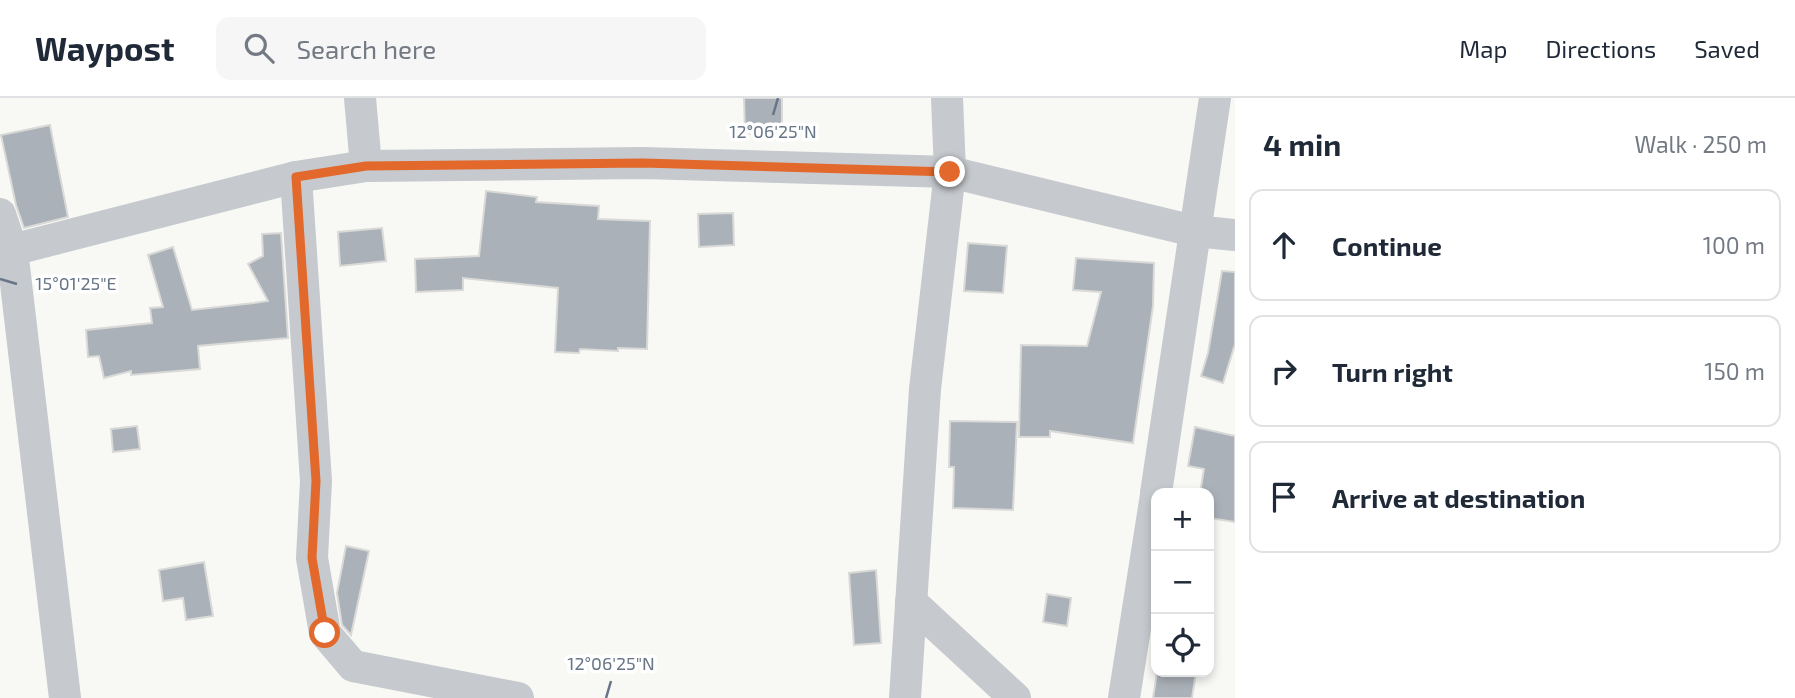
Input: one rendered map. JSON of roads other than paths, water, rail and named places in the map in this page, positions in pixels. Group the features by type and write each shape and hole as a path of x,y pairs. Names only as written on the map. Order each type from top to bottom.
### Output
{"street":[{"path":"360,98 366,166"},
{"path":"905,698 925,389 950,172 947,98"},
{"path":"1157,488 1215,98"},
{"path":"6,251 296,177 366,166 643,163 950,172 1195,231 1235,235"},
{"path":"296,177 316,481 312,558 325,633 353,666 518,698"},
{"path":"0,214 65,698"},
{"path":"1125,698 1151,527"},
{"path":"911,602 1015,698"}]}
